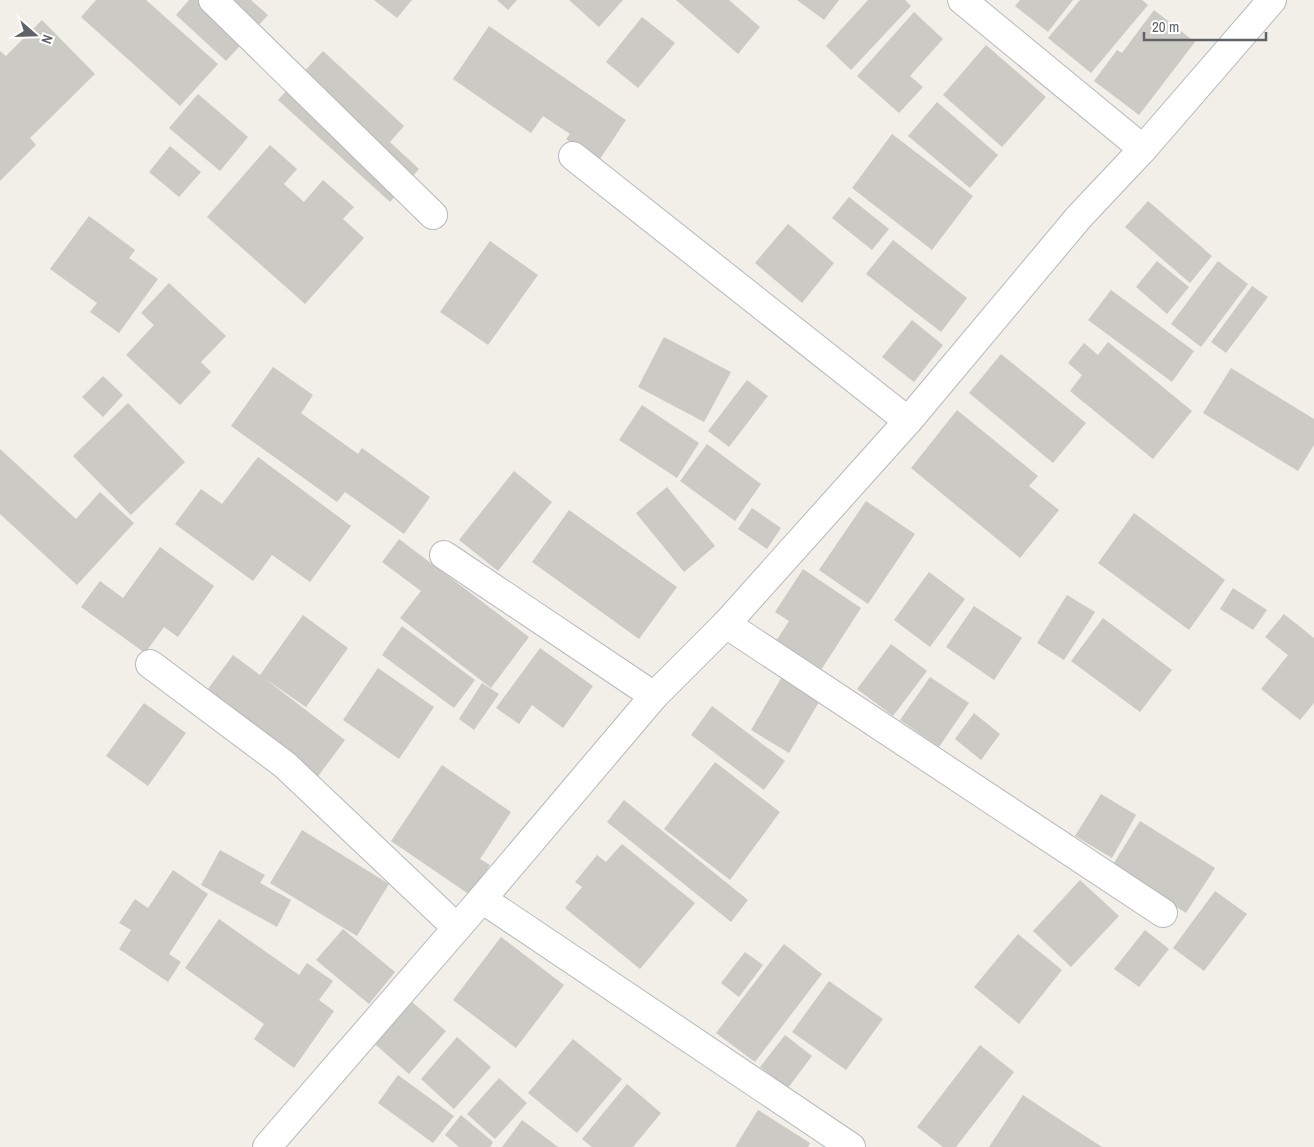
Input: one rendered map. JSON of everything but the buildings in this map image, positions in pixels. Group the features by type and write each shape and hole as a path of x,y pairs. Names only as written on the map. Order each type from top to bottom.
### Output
{"street":[{"path":"213,0 433,215"},
{"path":"962,0 1143,149"},
{"path":"267,1147 482,899 654,696 726,624 908,421 1080,217 1143,149 1272,0"},
{"path":"573,156 908,421"},
{"path":"444,555 654,696"},
{"path":"726,624 1163,913"},
{"path":"150,664 284,766 456,927"},
{"path":"482,899 851,1147"}]}
